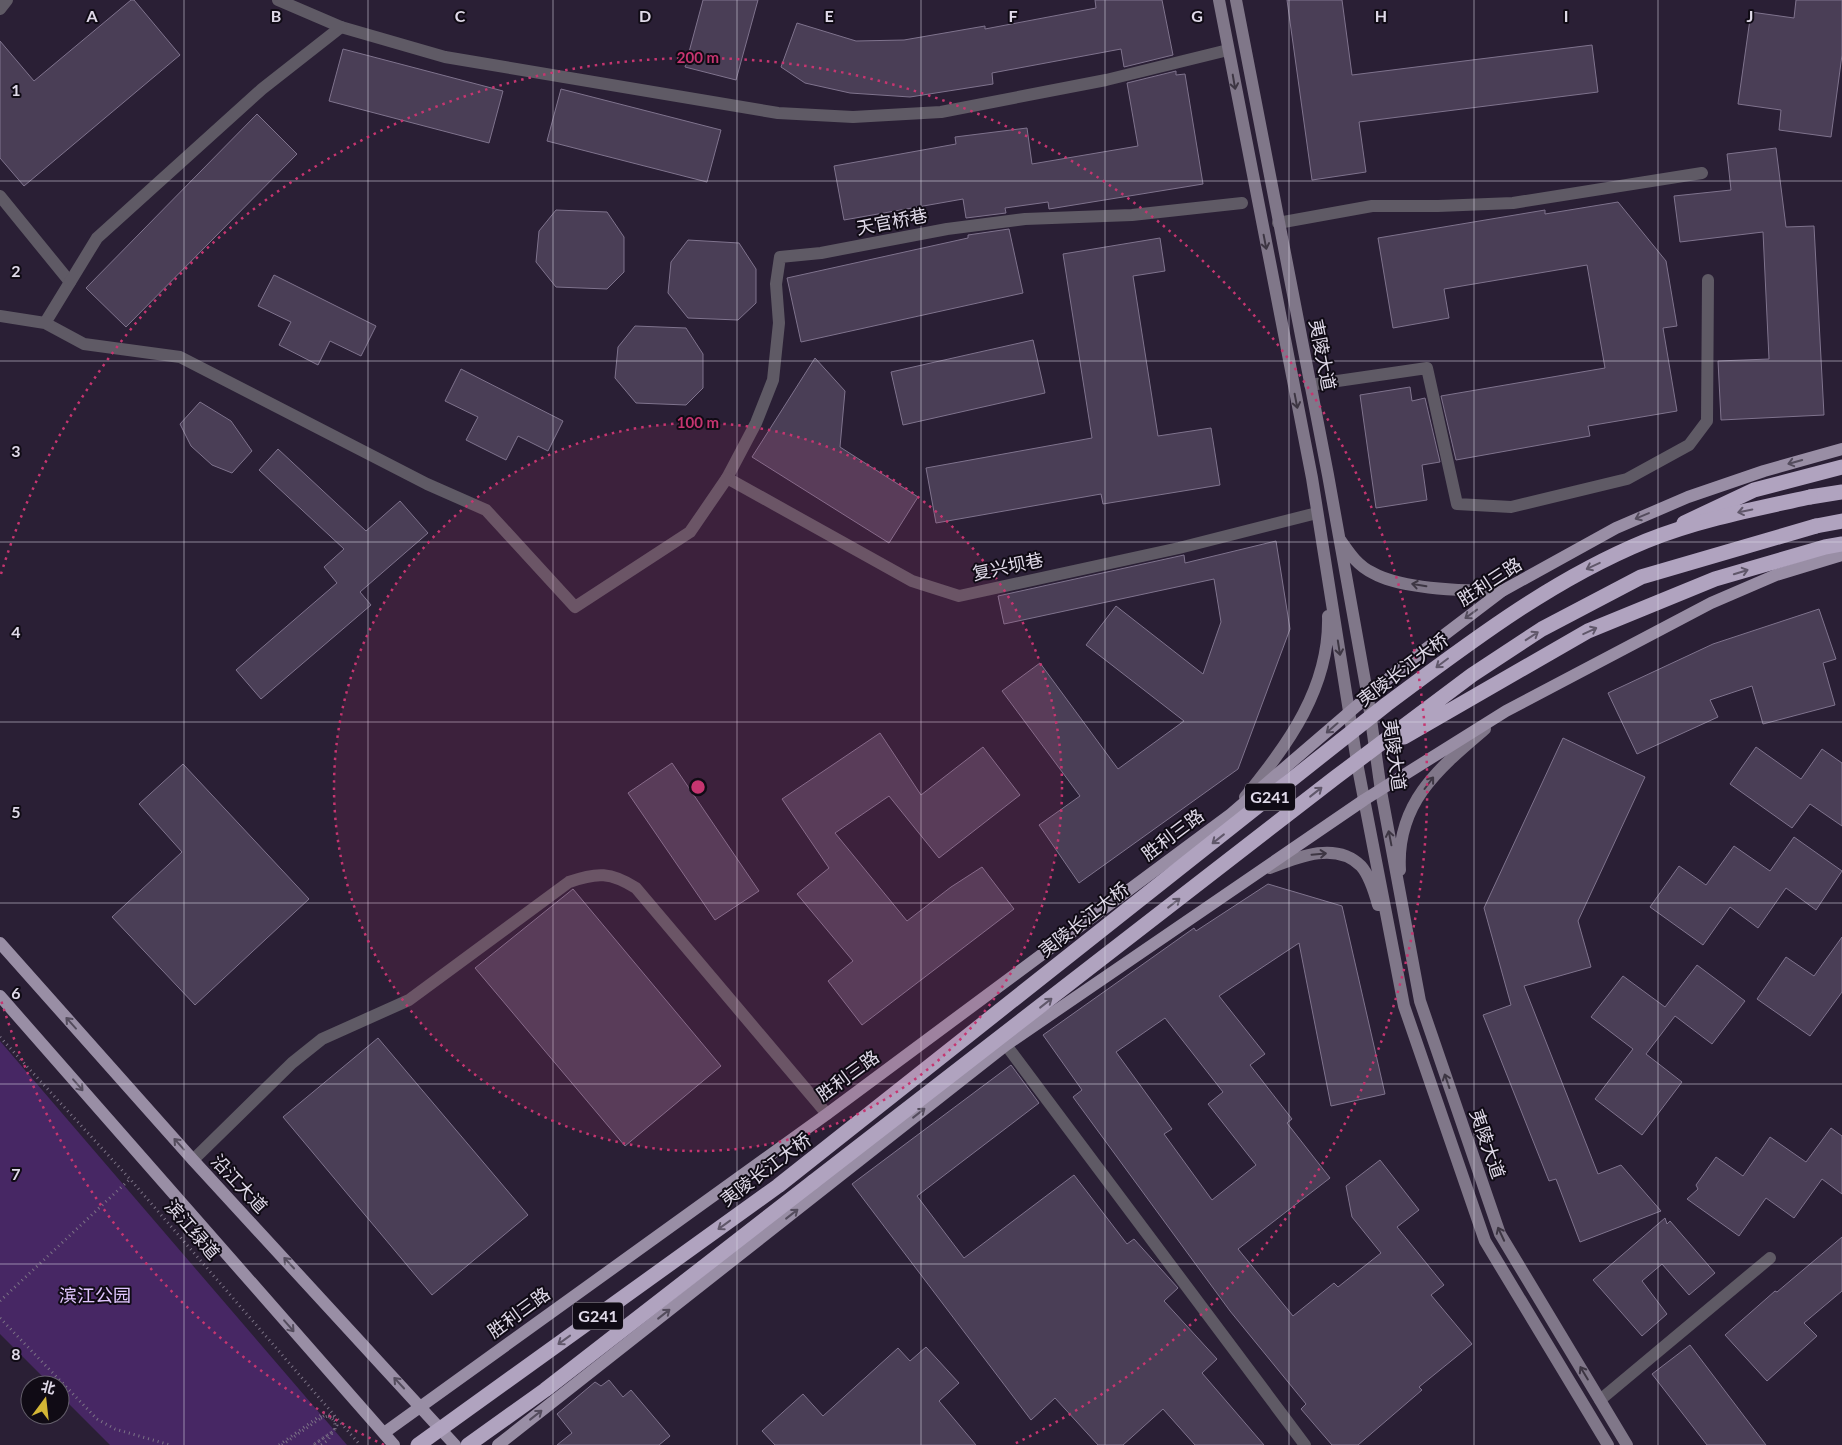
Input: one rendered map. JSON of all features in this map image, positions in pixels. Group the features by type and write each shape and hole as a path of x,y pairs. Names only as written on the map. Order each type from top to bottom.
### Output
{"highway":[{"path":"1647,541 1754,490 1842,467"},
{"name":"夷陵长江大桥","path":"418,1445 778,1186 1387,704 1482,633 1586,569 1647,541 1729,514 1842,492"},
{"name":"G241","path":"468,1445 545,1390 1336,777 1472,675 1542,629 1641,577 1816,526 1842,521"},
{"path":"1336,777 1492,684 1588,631 1715,579 1825,547 1842,544"}],"main road":[{"name":"夷陵大道","path":"1219,0 1317,514 1364,800 1404,1006 1485,1241 1608,1445"},
{"name":"夷陵大道","path":"1236,0 1368,698 1381,791 1420,1001 1500,1234 1627,1445"},
{"name":"胜利三路","path":"384,1433 827,1114 1231,814 1402,667 1502,591 1616,528 1688,497 1764,471 1842,449"},
{"path":"1338,536 1354,560 1373,574 1393,581 1450,589 1502,591"},
{"path":"498,1445 1006,1045 1364,800 1506,711 1711,603 1776,575 1842,555"},
{"path":"1231,814 1290,737 1309,704 1326,652 1328,622 1326,568"},
{"path":"1403,912 1400,864 1404,830 1411,806 1444,764 1506,711"},
{"path":"1256,873 1293,859 1319,852 1344,854 1362,867 1391,941"},
{"name":"沿江大道","path":"0,943 193,1160 455,1445"},
{"path":"0,996 394,1445"}],"street":[{"path":"0,9 7,0"},
{"path":"278,0 341,27 445,57 778,113 853,117 941,112 1106,80 1228,50"},
{"path":"45,323 97,238 262,90 341,27"},
{"path":"1278,223 1372,206 1513,203 1702,173"},
{"path":"0,196 70,282"},
{"name":"天官桥巷","path":"727,478 756,423 773,380 779,323 776,284 780,257 821,253 947,229 1025,219 1132,215 1242,203"},
{"path":"1310,385 1427,368 1457,504 1511,507 1628,479 1689,445 1707,421 1708,280"},
{"path":"0,316 45,323 84,344 180,357 427,484 486,510 575,607 690,532 727,478"},
{"name":"复兴坝巷","path":"727,478 912,581 959,596 1179,548 1317,514"},
{"path":"193,1160 292,1063 322,1039 409,1000 569,882 600,874 618,877 636,888 827,1114"},
{"path":"1006,1045 1306,1445"},
{"path":"1600,1400 1770,1258"}],"path":[{"name":"滨江绿道","path":"0,1037 130,1179 360,1445"},
{"path":"0,1301 130,1179"},
{"path":"0,1318 97,1419 115,1429 170,1445"},
{"path":"314,1445 366,1412"},
{"path":"281,1445 324,1413 328,1413 335,1417 337,1425 328,1440 321,1445"},
{"path":"281,1445 324,1416 332,1418 336,1430 314,1445"}],"green space":[{"name":"滨江公园","path":"0,1041 347,1445 110,1445 70,1405 70,1375 41,1375 0,1334"}],"building":[{"path":"131,0 134,0 180,55 24,186 0,158 0,41 34,81"},
{"path":"703,0 758,0 736,80 685,67"},
{"path":"1095,0 1162,0 1173,55 1124,67 1121,49 992,73 993,84 910,97 850,93 805,83 781,67 797,23 856,41 904,40 985,26 985,29 1096,8"},
{"path":"1287,0 1342,0 1352,75 1592,45 1598,92 1359,122 1366,172 1312,180"},
{"path":"1796,0 1842,0 1842,55 1831,137 1779,130 1781,110 1738,104 1751,12 1794,18"},
{"path":"343,49 503,91 489,143 329,101"},
{"path":"1176,71 1176,75 1185,74 1203,184 1049,209 1048,202 1005,208 1006,213 966,218 963,199 844,220 834,166 956,144 955,137 1027,128 1032,164 1138,146 1127,83"},
{"path":"561,89 721,130 707,182 547,141"},
{"path":"257,114 297,154 126,327 86,288"},
{"path":"1776,148 1786,227 1814,226 1824,415 1721,420 1718,361 1769,359 1763,232 1680,242 1674,196 1731,190 1727,154"},
{"path":"1618,202 1666,261 1677,326 1663,328 1677,411 1588,426 1590,436 1456,460 1441,396 1605,368 1587,265 1444,289 1449,318 1393,328 1378,238 1545,210 1545,214"},
{"path":"556,210 607,212 624,237 624,272 607,289 556,287 536,262 539,231"},
{"path":"1009,229 1023,293 801,342 787,278 968,238 968,235"},
{"path":"1160,238 1165,271 1133,276 1158,436 1211,428 1220,485 1103,504 1101,494 936,523 926,468 1092,438 1063,254"},
{"path":"688,240 739,243 756,269 756,303 738,320 688,318 668,293 671,262"},
{"path":"274,275 376,326 361,356 330,341 318,365 279,345 291,322 258,306"},
{"path":"635,326 686,328 703,354 703,388 686,405 636,403 615,378 618,347"},
{"path":"1033,340 1045,393 903,425 891,372"},
{"path":"815,358 845,391 840,447 918,497 889,543 752,457"},
{"path":"461,369 563,421 548,451 518,436 506,460 466,440 478,417 445,401"},
{"path":"1410,387 1412,401 1425,398 1440,462 1422,465 1427,500 1376,508 1360,395"},
{"path":"200,402 231,421 252,451 232,473 212,465 191,446 180,424"},
{"path":"278,449 366,531 400,501 428,533 360,592 371,605 261,699 236,670 337,583 324,567 344,549 259,470"},
{"path":"1276,541 1290,629 1238,769 1079,883 1039,825 1080,796 1002,691 1040,663 1118,769 1184,721 1086,645 1116,606 1203,674 1221,622 1214,579 1004,624 998,596 1184,555 1185,563"},
{"path":"1819,609 1836,659 1823,663 1835,705 1763,724 1752,686 1710,700 1718,717 1637,754 1608,693 1713,644"},
{"path":"880,733 921,795 983,747 1020,795 939,858 889,796 835,833 907,921 951,887 982,867 1014,909 862,1025 828,981 853,961 797,894 829,868 782,799"},
{"path":"1563,738 1645,777 1578,921 1591,967 1524,986 1598,1174 1621,1165 1661,1211 1580,1242 1556,1179 1549,1181 1483,1015 1511,1005 1484,908"},
{"path":"1756,747 1801,779 1822,749 1842,763 1842,826 1810,804 1792,828 1730,784"},
{"path":"672,763 759,891 715,920 628,793"},
{"path":"183,764 309,899 195,1005 112,917 182,852 139,804"},
{"path":"1794,837 1842,871 1816,910 1786,888 1758,928 1730,907 1703,945 1650,907 1679,866 1706,885 1734,846 1770,871"},
{"path":"1268,884 1342,906 1385,1094 1331,1106 1299,943 1219,996 1265,1054 1250,1065 1292,1119 1287,1123 1330,1178 1238,1249 1293,1316 1334,1283 1338,1287 1381,1253 1352,1217 1346,1186 1380,1160 1419,1210 1397,1227 1444,1285 1431,1295 1472,1344 1419,1387 1422,1390 1358,1445 1332,1445 1301,1409 1306,1404 1230,1311 1073,1097 1082,1090 1043,1035 1194,928 1196,931","holes":["1165,1018 1223,1092 1208,1104 1256,1165 1212,1200 1164,1134 1172,1129 1116,1052"]},
{"path":"573,889 721,1066 625,1146 475,968"},
{"path":"1842,937 1842,992 1810,1036 1757,999 1786,957 1814,976"},
{"path":"1697,965 1745,1001 1712,1044 1675,1016 1646,1054 1682,1082 1642,1135 1595,1099 1633,1049 1591,1017 1623,976 1665,1007"},
{"path":"378,1038 528,1215 432,1295 283,1117"},
{"path":"1011,1065 1039,1103 917,1196 964,1258 1074,1175 1127,1244 1134,1239 1178,1288 1164,1301 1217,1359 1202,1373 1264,1445 1195,1445 1163,1409 1123,1445 1098,1445 1055,1398 1031,1420 852,1184"},
{"path":"1831,1128 1842,1136 1842,1194 1822,1179 1794,1218 1766,1198 1739,1236 1687,1199 1698,1189 1696,1185 1716,1157 1743,1176 1770,1137 1806,1162"},
{"path":"1665,1218 1667,1224 1670,1221 1715,1273 1689,1295 1662,1264 1642,1281 1667,1314 1642,1336 1593,1280"},
{"path":"1842,1237 1842,1291 1804,1323 1817,1336 1767,1381 1725,1335 1775,1291 1777,1292"},
{"path":"1690,1345 1766,1445 1707,1445 1652,1374"},
{"path":"926,1347 959,1383 939,1401 976,1445 775,1445 762,1431 803,1394 823,1416 898,1348 910,1361"},
{"path":"609,1380 623,1397 631,1390 670,1436 659,1445 557,1445 572,1433 557,1414 595,1382 601,1386"}]}
